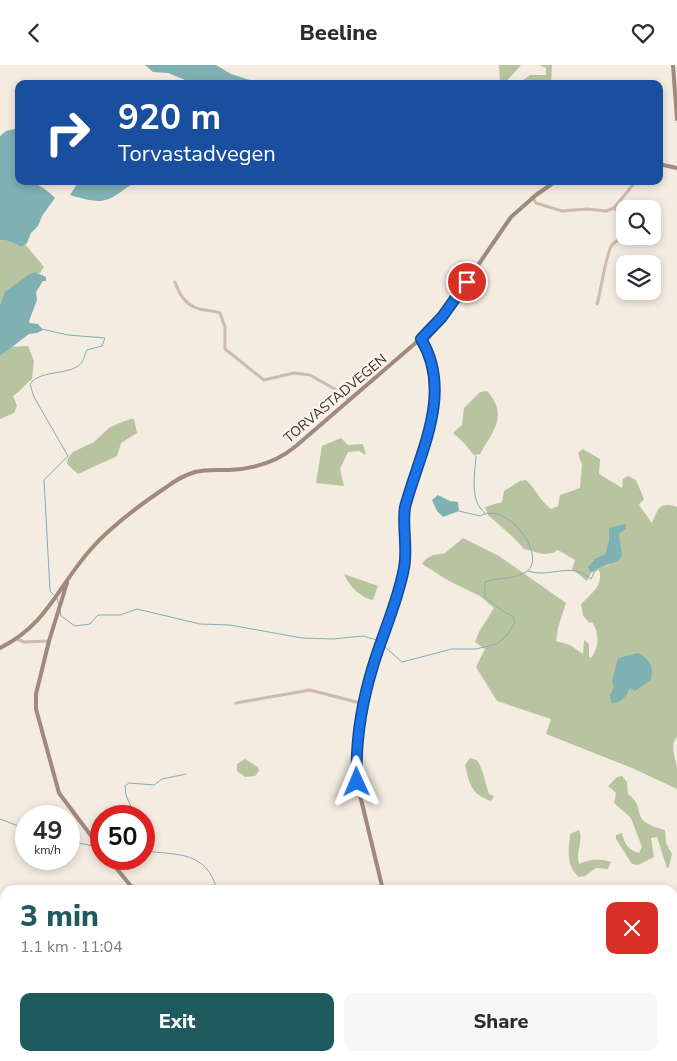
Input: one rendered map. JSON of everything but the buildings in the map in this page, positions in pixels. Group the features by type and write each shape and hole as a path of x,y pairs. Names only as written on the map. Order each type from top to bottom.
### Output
{"main road":[{"path":"673,65 677,119"},
{"path":"663,165 677,168"},
{"name":"TORVASTADVEGEN","path":"0,648 17,639 39,621 86,555 99,541 138,508 172,483 197,472 241,469 266,463 280,457 296,446 421,339 448,309 509,220 532,197 550,185"},
{"path":"382,885 378,864 364,818 357,782 357,751 364,704 374,664 401,579 406,545 405,507 429,433 433,411 433,369 421,339"},
{"path":"68,581 49,641 36,698 39,724 60,796 90,835"},
{"path":"118,870 130,885"}],"street":[{"path":"532,197 536,203 562,211 578,209 606,211 614,208 633,185"},
{"path":"597,304 608,251 616,242"},
{"path":"175,282 182,298 188,304 194,308 220,313 225,327 225,349 264,380 294,373 310,375 340,392 349,400"},
{"path":"17,639 24,642 49,641"},
{"path":"236,703 310,690 364,704"}],"green space":[{"path":"499,65 521,65 508,80 500,80"},
{"path":"539,65 552,65 551,80 523,80 530,75 546,75 546,68"},
{"path":"0,240 9,241 21,247 25,244 44,267 40,273 32,273 0,305"},
{"path":"28,346 34,361 32,379 13,396 17,406 14,413 0,419 0,356 11,347"},
{"path":"487,391 497,408 497,423 480,454 474,455 453,433 462,425 464,408 480,392"},
{"path":"134,419 137,433 121,443 117,456 78,474 67,464 68,458 73,452 94,442 110,427"},
{"path":"341,438 348,445 363,444 366,455 359,451 348,452 340,469 344,486 316,483 322,446"},
{"path":"583,449 600,459 599,474 622,488 623,479 628,476 636,480 644,499 639,505 652,523 660,507 671,505 677,507 677,737 673,748 677,768 677,789 632,768 546,734 551,719 497,701 476,667 485,649 475,642 494,608 480,596 449,581 422,564 430,557 445,553 463,538 499,556 566,603 556,641 570,645 583,654 584,640 589,644 589,657 591,658 596,649 597,636 592,622 589,623 583,615 581,604 598,585 600,580 599,570 591,573 587,581 572,569 575,560 558,550 553,553 543,554 524,549 488,515 485,507 502,502 504,491 520,481 526,480 551,509 558,506 560,495 580,488 582,465 578,453","holes":["609,528 626,529 619,534 609,565 590,571 596,558 605,554 609,540"]},
{"path":"344,574 378,586 373,600 364,597 356,591"},
{"path":"470,758 477,760 479,764 489,794 494,796 491,801 479,795 472,787 465,765"},
{"path":"245,759 258,767 259,771 255,776 245,777 237,771 237,764"},
{"path":"622,776 627,782 628,794 637,805 642,818 653,826 665,830 666,843 672,854 669,867 667,868 657,837 651,838 654,857 638,865 632,864 616,839 616,835 622,833 624,840 632,850 639,853 642,847 631,818 614,803 616,793 608,786 617,777"},
{"path":"579,830 581,838 578,855 579,864 591,860 602,860 611,862 608,869 596,868 585,876 579,877 575,872 569,857 570,834"}],"water":[{"path":"145,65 216,65 231,74 250,80 185,80 168,73 153,72"},
{"path":"15,129 15,185 38,185 55,198 42,216 38,226 31,233 27,243 21,247 9,241 0,240 0,136 6,131"},
{"path":"76,185 131,185 119,194 106,200 91,200 70,195"},
{"path":"35,272 46,277 46,281 43,281 36,292 37,300 29,321 30,323 38,324 43,330 29,334 0,356 0,305 5,292"},
{"path":"438,495 450,501 458,502 459,511 443,517 437,511 432,500"},
{"path":"626,524 626,529 619,534 622,555 619,560 590,572 588,567 596,558 605,554 609,540 609,528"},
{"path":"638,653 649,661 652,671 651,680 635,691 630,688 623,699 611,703 610,695 614,687 612,681 618,658"}],"waterway":[{"path":"42,329 68,335 105,338 102,346 87,350 83,361 78,366 41,376 30,384 34,397 68,456 44,480 50,591 54,595"},
{"path":"476,456 475,494 480,508 485,513"},
{"path":"60,610 61,616 75,626 90,624 98,615 120,615 137,609 200,624 230,625 302,638 333,639 363,636 377,640 402,662 452,649 476,649 497,644 507,635 515,623 513,616 504,612 485,597 485,582 521,575 526,572 532,565 529,543 522,532 502,516 491,513 480,516 459,511"},
{"path":"528,571 540,573 571,570 583,573 591,579 595,571"},
{"path":"57,598 59,606"},
{"path":"130,805 125,786 129,783 154,785 162,779 186,774"},
{"path":"0,819 15,825"},
{"path":"80,843 90,845"},
{"path":"155,852 190,857 206,868 215,885"}],"route":[{"path":"357,782 357,751 369,679 401,579 406,555 405,507 429,433 433,411 433,369 427,349 421,339 442,317 467,282"}]}
